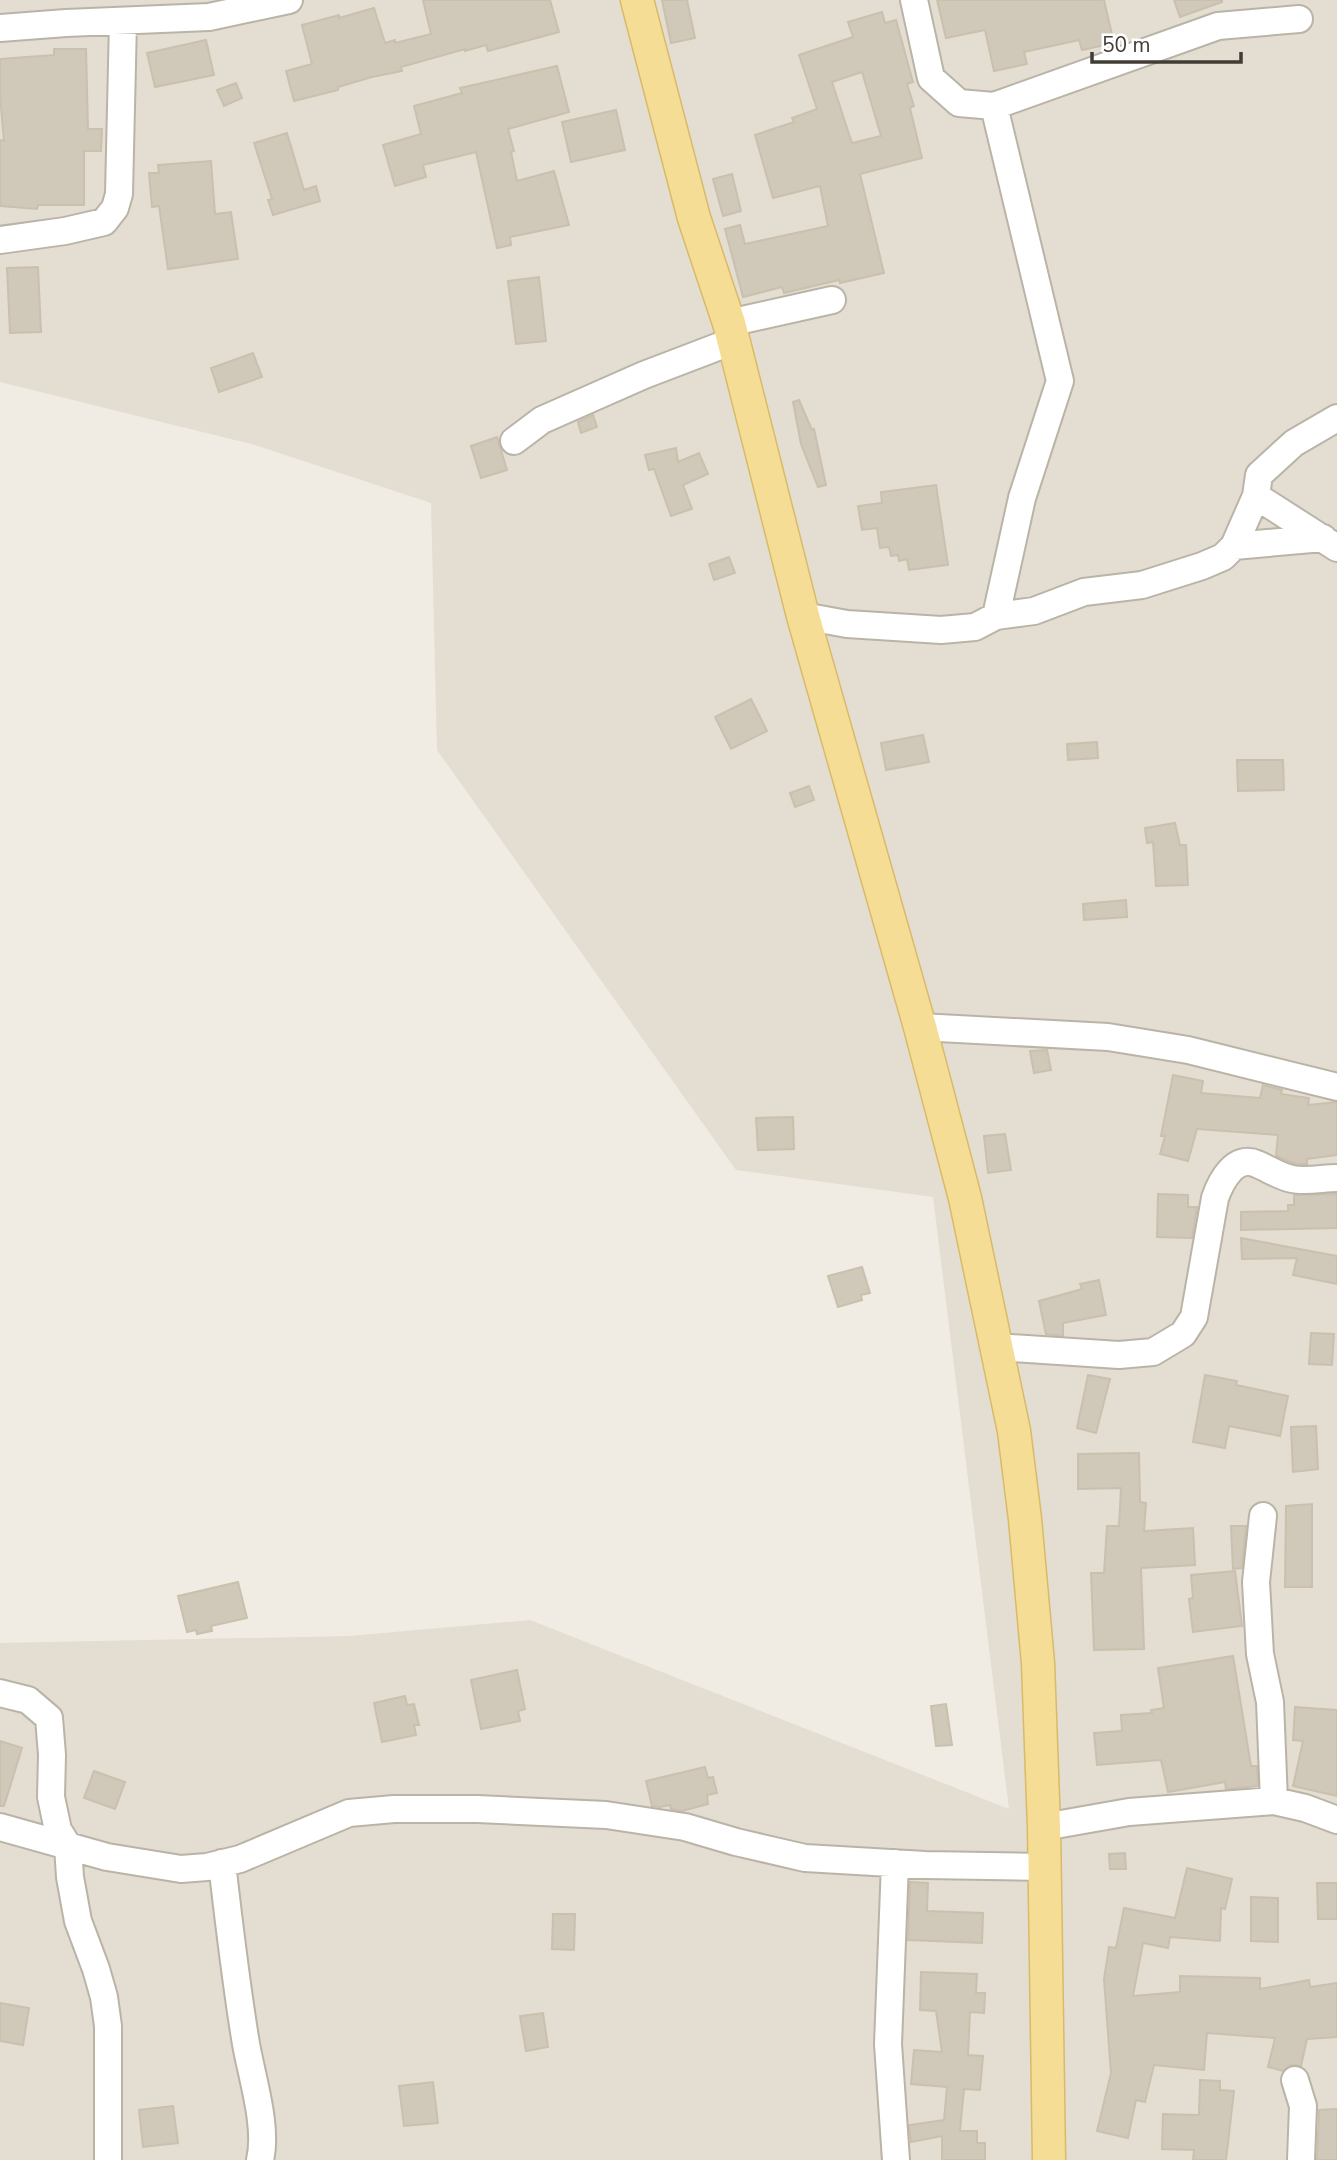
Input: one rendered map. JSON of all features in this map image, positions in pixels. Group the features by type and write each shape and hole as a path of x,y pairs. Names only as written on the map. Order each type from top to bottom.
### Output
{"main road":[{"path":"637,0 694,218 731,332 803,616 920,1027 965,1198 1014,1431 1038,1663 1044,1827 1049,2160"}],"street":[{"path":"0,28 209,17 257,3 289,0"},
{"path":"914,0 931,78 960,103 994,106 1218,26 1299,19"},
{"path":"0,240 65,231 104,222 115,208 119,194 123,21"},
{"path":"994,106 1060,382 1022,498 996,616"},
{"path":"514,441 541,420 644,375 731,332 832,300"},
{"path":"803,616 847,624 941,630 975,627 996,616 1034,611 1084,592 1142,585 1202,566 1223,556 1234,546 1256,496 1259,475 1294,443 1337,418"},
{"path":"1256,496 1330,543"},
{"path":"1234,546 1330,543"},
{"path":"920,1027 1108,1037 1188,1051 1337,1087"},
{"path":"996,1347 1119,1355 1153,1352 1183,1334 1194,1317 1215,1198 1220,1184 1234,1167 1243,1161 1255,1163 1268,1172 1296,1180 1337,1178"},
{"path":"1264,1516 1256,1582 1260,1654 1270,1702 1274,1801"},
{"path":"0,1693 28,1700 49,1718 51,1797 58,1830 68,1846 70,1877 78,1921 96,1969 108,2026 108,2160"},
{"path":"1044,1827 1129,1812 1274,1801 1337,1820"},
{"path":"0,1827 68,1846 155,1866 181,1869 222,1863 270,1847 349,1814 394,1809 435,1809 606,1815 685,1827 805,1858 1044,1867"},
{"path":"222,1863 231,1941 261,2126 260,2160"},
{"path":"895,1863 888,2045 896,2160"},
{"path":"1295,2080 1303,2106 1301,2160"}],"shaded area":[{"path":"0,0 1337,0 1337,2160 0,2160 0,1643 349,1636 530,1620 1009,1809 933,1197 736,1170 437,750 431,503 255,445 0,382"}],"building":[{"path":"423,0 550,0 559,32 488,51 486,45 465,49 401,67 402,71 372,77 338,87 338,90 294,101 286,71 312,64 302,25 374,8 385,43 395,40 395,43 431,34"},
{"path":"662,0 687,0 695,38 671,43"},
{"path":"937,0 1104,0 1114,43 1082,50 1079,40 1024,52 1027,64 994,71 985,30 946,38"},
{"path":"1174,0 1222,0 1222,2 1180,17"},
{"path":"882,12 885,23 896,20 913,82 907,84 914,106 910,108 922,158 860,174 884,273 784,293 782,287 743,297 725,229 740,225 745,244 828,226 820,186 773,198 755,135 794,122 792,118 817,109 799,55 853,37 848,22","holes":["862,72 881,136 852,143 832,82"]},
{"path":"206,40 214,75 155,87 147,53"},
{"path":"54,49 86,49 88,129 102,129 101,151 84,151 84,205 38,205 37,209 0,206 0,140 4,141 0,59 54,55"},
{"path":"557,66 569,112 508,129 514,151 511,152 517,181 554,171 569,225 510,237 511,245 497,248 476,152 423,165 426,177 395,186 383,145 421,134 414,106 462,93 460,88"},
{"path":"236,83 242,98 224,106 217,90"},
{"path":"616,110 625,150 571,162 562,122"},
{"path":"287,133 304,190 316,186 320,201 273,215 268,200 272,199 254,143"},
{"path":"211,161 215,214 231,212 238,259 168,269 159,206 152,207 149,173 159,173 158,165"},
{"path":"732,174 741,211 723,216 713,179"},
{"path":"38,267 41,332 10,333 7,268"},
{"path":"539,277 546,341 516,344 508,281"},
{"path":"253,353 262,377 219,392 211,368"},
{"path":"799,400 812,430 814,429 826,485 818,487 801,444 793,402"},
{"path":"593,415 597,427 581,433 578,422"},
{"path":"497,437 507,470 481,478 471,446"},
{"path":"676,448 678,462 699,453 708,474 683,485 692,509 671,516 654,469 649,470 645,455"},
{"path":"936,485 948,565 909,570 907,559 899,561 898,555 891,556 889,547 880,548 877,528 862,530 858,506 882,503 881,492"},
{"path":"729,557 735,573 714,580 709,564"},
{"path":"751,699 767,731 731,749 715,717"},
{"path":"923,735 929,762 886,770 881,743"},
{"path":"1097,742 1098,758 1068,760 1067,744"},
{"path":"1237,760 1283,760 1284,790 1238,791"},
{"path":"809,786 814,800 795,807 790,793"},
{"path":"1175,823 1180,845 1186,845 1188,885 1156,886 1153,842 1147,843 1145,828"},
{"path":"1126,900 1127,917 1084,920 1083,904"},
{"path":"1047,1050 1051,1070 1034,1073 1030,1051"},
{"path":"1173,1075 1203,1081 1201,1093 1260,1098 1263,1085 1282,1090 1281,1094 1309,1098 1308,1105 1337,1102 1337,1155 1307,1159 1307,1164 1295,1164 1276,1156 1278,1135 1197,1129 1188,1161 1160,1154"},
{"path":"793,1117 794,1149 758,1150 756,1118"},
{"path":"1005,1134 1011,1170 988,1173 984,1136"},
{"path":"1158,1194 1188,1195 1188,1207 1197,1207 1192,1238 1157,1237"},
{"path":"1337,1194 1337,1228 1241,1230 1241,1212 1288,1211 1288,1205 1294,1205 1294,1195"},
{"path":"1241,1238 1337,1256 1337,1284 1293,1275 1297,1258 1242,1259"},
{"path":"862,1267 870,1293 861,1295 862,1300 838,1307 828,1276"},
{"path":"1099,1280 1106,1315 1063,1323 1063,1336 1046,1334 1039,1301 1082,1289 1080,1284"},
{"path":"1311,1333 1334,1334 1332,1365 1309,1364"},
{"path":"1088,1375 1110,1379 1096,1433 1077,1428"},
{"path":"1205,1375 1288,1396 1280,1436 1229,1426 1225,1448 1193,1442"},
{"path":"1316,1426 1318,1469 1293,1472 1291,1427"},
{"path":"1139,1453 1140,1502 1146,1503 1144,1531 1193,1528 1195,1565 1141,1568 1144,1649 1094,1650 1091,1573 1104,1573 1107,1526 1119,1526 1121,1488 1078,1489 1078,1454"},
{"path":"1312,1504 1312,1587 1285,1587 1286,1506"},
{"path":"1231,1526 1246,1526 1242,1568 1233,1569"},
{"path":"1235,1571 1242,1626 1193,1632 1189,1599 1193,1598 1191,1575"},
{"path":"238,1582 247,1618 211,1626 212,1631 197,1634 196,1630 187,1632 178,1596"},
{"path":"1233,1656 1251,1766 1257,1766 1258,1786 1226,1789 1225,1782 1168,1792 1161,1760 1097,1765 1094,1733 1122,1731 1121,1715 1152,1713 1151,1710 1164,1708 1158,1668"},
{"path":"517,1670 525,1709 518,1711 520,1721 481,1729 471,1680"},
{"path":"405,1696 407,1705 414,1704 419,1725 414,1725 416,1735 382,1742 374,1703"},
{"path":"946,1704 952,1745 936,1746 931,1706"},
{"path":"1295,1707 1337,1710 1337,1796 1293,1786 1303,1741 1293,1740"},
{"path":"0,1741 22,1748 4,1806 0,1806"},
{"path":"705,1767 708,1778 713,1777 717,1793 707,1795 708,1804 682,1811 671,1809 670,1805 652,1806 646,1781"},
{"path":"94,1771 125,1782 115,1809 84,1798"},
{"path":"1125,1853 1126,1869 1110,1869 1109,1854"},
{"path":"1187,1868 1232,1879 1225,1909 1221,1908 1220,1941 1170,1937 1168,1948 1143,1943 1133,1996 1180,1992 1180,1976 1260,1978 1260,1989 1309,1980 1310,1987 1337,1983 1337,2037 1307,2039 1301,2066 1291,2065 1283,2071 1268,2067 1275,2038 1207,2033 1204,2070 1154,2065 1145,2102 1136,2100 1128,2138 1097,2131 1111,2073 1104,1979 1109,1947 1116,1948 1124,1908 1175,1918"},
{"path":"910,1882 928,1883 927,1911 983,1913 982,1943 908,1940"},
{"path":"1317,1883 1337,1883 1337,1919 1318,1919"},
{"path":"1251,1897 1278,1898 1278,1942 1251,1941"},
{"path":"553,1914 575,1914 574,1950 552,1949"},
{"path":"921,1972 977,1974 976,1993 985,1993 984,2013 970,2012 968,2055 983,2056 980,2090 964,2089 960,2131 977,2131 977,2143 985,2143 985,2160 942,2160 942,2136 911,2142 909,2125 944,2120 947,2087 911,2084 914,2050 942,2052 936,2011 920,2010"},
{"path":"0,2003 29,2008 23,2045 0,2041"},
{"path":"543,2013 548,2047 526,2051 520,2016"},
{"path":"1200,2080 1220,2081 1220,2090 1234,2091 1226,2160 1193,2160 1194,2150 1162,2149 1163,2114 1199,2115"},
{"path":"433,2082 438,2123 404,2126 399,2086"},
{"path":"173,2106 178,2143 143,2147 139,2110"},
{"path":"1337,2109 1337,2160 1317,2160 1319,2110"}]}
